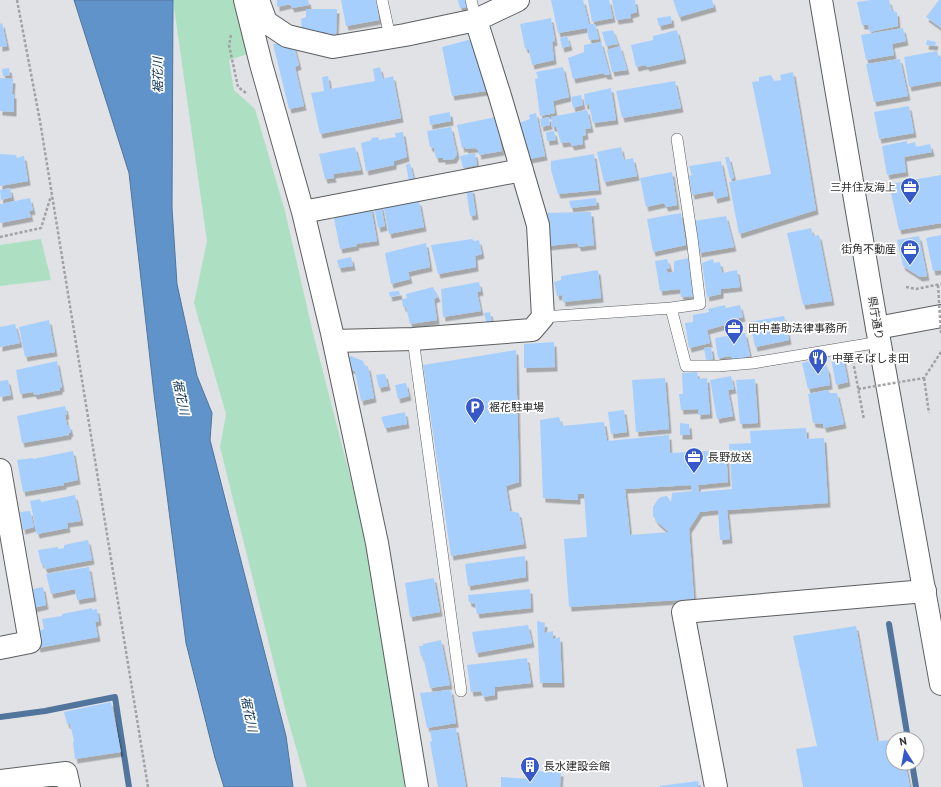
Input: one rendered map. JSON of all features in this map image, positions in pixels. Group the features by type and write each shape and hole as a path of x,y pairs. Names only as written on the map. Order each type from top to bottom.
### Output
{"main road":[{"path":"245,0 261,64 303,212 334,341 377,543 417,787"},
{"path":"258,0 266,22 287,36 334,47 390,38 474,10 518,0"},
{"name":"県庁通り","path":"821,0 878,335 941,684"},
{"path":"334,341 412,339 532,330 543,317 538,225 474,10"},
{"path":"303,212 522,170"},
{"path":"878,335 941,316"},
{"path":"0,470 5,520 30,642 0,648"},
{"path":"716,787 683,612 925,591"},
{"path":"0,781 66,773 69,787"}],"lane":[{"path":"382,0 390,38"},
{"path":"543,317 671,308 700,304 677,139"},
{"path":"671,308 686,366 718,366 753,363 878,335"},
{"path":"412,339 461,691"}],"path":[{"path":"17,0 40,121 148,787"},
{"path":"0,237 41,228 51,194"},
{"path":"906,287 916,289 939,284 941,333"},
{"path":"929,413 924,378 941,352"},
{"path":"852,356 864,420"},
{"path":"858,389 924,378"}],"green space":[{"path":"173,0 239,0 251,53 229,60 234,90 255,109 285,211 313,333 368,546 405,787 307,787 286,712 220,447 226,414 194,303 207,241"},
{"path":"41,239 51,280 0,286 0,245"}],"water":[{"name":"裾花川","path":"74,0 173,0 172,208 177,284 197,376 212,413 210,440 286,736 293,787 224,787 215,758 186,643 154,394 129,173"}],"building":[{"path":"277,0 308,0 309,5 292,8 290,4 277,7"},
{"path":"341,0 376,0 379,20 346,26"},
{"path":"458,0 466,0 468,7 460,8"},
{"path":"551,0 583,0 589,24 595,24 599,39 589,40 587,28 558,33"},
{"path":"588,0 609,0 613,18 592,22"},
{"path":"612,0 635,0 637,12 630,14 631,18 616,20"},
{"path":"673,0 712,0 714,7 679,17"},
{"path":"889,0 892,11 897,12 898,26 870,32 868,25 862,25 857,2"},
{"path":"939,0 941,0 941,28 926,17"},
{"path":"306,9 337,9 336,35 326,34 325,32 302,32 301,19 306,17"},
{"path":"671,16 672,23 659,26 657,18"},
{"path":"551,18 555,41 552,42 554,60 532,65 529,50 525,48 520,24"},
{"path":"2,23 7,46 0,47 0,24"},
{"path":"903,28 906,41 892,44 894,55 866,60 861,35"},
{"path":"613,30 618,44 606,46 602,32"},
{"path":"677,30 684,59 647,67 646,65 636,67 631,45 653,40 653,36"},
{"path":"567,36 570,46 562,48 560,38"},
{"path":"472,39 486,91 452,96 442,47"},
{"path":"927,40 936,42 935,46 926,45"},
{"path":"293,42 299,65 295,67 304,106 289,109 273,44"},
{"path":"601,42 610,75 605,75 604,73 573,79 568,58 584,52 584,45"},
{"path":"620,46 627,70 612,72 607,50"},
{"path":"937,51 939,57 941,57 941,81 909,87 904,57"},
{"path":"900,59 908,96 874,102 866,64"},
{"path":"380,67 383,79 393,76 401,118 320,134 311,93 324,91 322,77 328,76 330,89 375,81 373,69"},
{"path":"563,67 569,97 553,101 555,113 540,116 535,79 538,78 536,72"},
{"path":"9,68 10,75 3,76 2,69"},
{"path":"793,72 816,210 739,234 729,182 771,174 752,82 759,81 759,77 771,75 774,81 781,80 780,75"},
{"path":"0,78 13,79 12,94 14,94 14,112 0,111"},
{"path":"675,81 681,108 622,118 616,91"},
{"path":"611,88 616,120 593,123 589,104 585,105 584,94"},
{"path":"581,95 583,105 573,108 571,97"},
{"path":"909,106 914,133 879,139 874,112"},
{"path":"587,110 591,128 585,129 586,135 582,136 583,144 572,146 570,142 561,143 556,127 552,127 551,117"},
{"path":"450,112 451,121 430,125 429,116"},
{"path":"536,113 545,156 529,159 519,123 530,119 529,115"},
{"path":"496,117 502,151 479,155 478,150 475,148 462,148 457,125"},
{"path":"549,117 550,125 541,127 540,119"},
{"path":"451,127 457,154 454,159 443,160 443,158 436,158 434,148 430,147 427,131"},
{"path":"554,131 556,140 547,141 546,132"},
{"path":"403,132 407,157 394,161 394,165 366,171 361,143 372,140 371,138 378,137 379,140 396,137 395,133"},
{"path":"907,141 907,144 915,142 916,147 930,144 932,152 904,157 906,172 887,175 882,146"},
{"path":"355,147 361,170 333,174 334,178 325,179 319,154"},
{"path":"621,147 624,160 633,158 637,176 604,182 597,152"},
{"path":"475,153 477,165 463,168 460,156"},
{"path":"0,154 16,155 17,158 24,156 28,181 0,186"},
{"path":"594,154 599,190 558,194 551,170 551,161"},
{"path":"725,157 729,157 734,178 730,179"},
{"path":"721,161 728,196 715,199 713,191 692,195 689,176 692,175 689,166"},
{"path":"410,163 414,180 409,181 406,165"},
{"path":"672,172 677,205 666,207 664,203 646,207 640,178"},
{"path":"941,175 941,223 899,230 889,184"},
{"path":"10,188 12,197 1,200 0,190"},
{"path":"466,188 472,189 476,215 470,216"},
{"path":"30,198 33,210 29,211 31,217 0,223 0,204"},
{"path":"596,198 597,205 571,208 569,201"},
{"path":"419,201 424,227 389,234 384,208"},
{"path":"381,205 385,226 378,228 374,206"},
{"path":"371,207 377,241 356,244 357,246 340,249 333,213"},
{"path":"591,212 594,245 579,247 577,243 547,246 544,213"},
{"path":"681,213 686,245 653,252 647,219"},
{"path":"726,216 734,247 699,253 694,221"},
{"path":"811,228 813,236 819,235 832,301 803,305 787,233"},
{"path":"941,235 941,270 933,271 926,238"},
{"path":"919,236 927,276 920,277 903,266 897,240"},
{"path":"472,239 474,241 479,240 482,254 475,256 476,267 438,274 431,245"},
{"path":"426,243 430,267 408,272 410,279 391,284 385,253"},
{"path":"351,257 353,266 339,268 337,260"},
{"path":"689,258 695,296 681,297 680,289 660,291 655,261 667,259 670,268 666,269 668,273 674,272 674,261"},
{"path":"713,259 714,263 720,262 722,273 737,270 740,287 721,289 721,294 707,297 702,263"},
{"path":"598,270 601,298 563,302 562,295 557,296 554,282 561,280 561,276"},
{"path":"479,282 481,291 477,292 481,311 443,317 441,289"},
{"path":"433,287 438,297 434,299 437,320 410,324 406,307 403,307 402,299 407,298 406,294"},
{"path":"399,291 400,295 390,297 389,292"},
{"path":"725,305 726,308 740,305 743,317 728,321 728,324 707,330 710,343 689,348 685,323 693,322 693,315 709,312 708,309"},
{"path":"490,312 492,323 487,324 484,313"},
{"path":"784,316 789,340 755,347 750,322"},
{"path":"49,320 55,352 25,357 19,327"},
{"path":"15,324 20,343 0,347 0,327"},
{"path":"745,333 750,356 734,360 730,356 718,358 715,338"},
{"path":"554,342 555,367 524,368 524,344"},
{"path":"711,347 713,359 706,360 704,348"},
{"name":"裾花駐車場","path":"516,350 519,482 506,486 510,511 519,513 524,544 451,556 423,365"},
{"path":"351,356 363,361 365,367 368,366 374,398 361,401 355,372 352,369 347,370 345,357"},
{"path":"843,357 848,382 836,385 831,358"},
{"path":"822,358 828,370 830,385 808,389 802,363"},
{"path":"57,361 62,387 60,390 35,395 33,392 20,394 16,370"},
{"path":"697,372 698,379 707,378 710,414 698,415 698,409 681,410 679,394 683,394 682,373"},
{"path":"385,374 388,386 379,388 376,375"},
{"path":"731,376 734,389 728,390 733,416 717,419 710,380"},
{"path":"665,378 669,429 636,432 632,380"},
{"path":"755,379 758,423 740,424 736,380"},
{"path":"8,380 11,395 0,397 0,381"},
{"path":"406,383 409,396 398,399 395,385"},
{"path":"828,390 830,393 837,393 844,424 824,428 823,424 813,423 808,394"},
{"path":"65,406 67,425 69,425 71,432 69,435 22,443 17,416"},
{"path":"624,410 627,432 611,434 608,412"},
{"path":"405,412 407,424 385,428 381,417"},
{"path":"559,417 562,426 604,422 607,441 669,435 670,453 726,450 728,482 698,485 699,492 732,489 729,444 751,443 750,431 806,428 807,439 824,438 828,503 727,510 730,539 720,540 718,510 700,512 689,529 694,599 569,607 564,539 587,537 584,494 578,494 578,500 543,498 540,420","holes":["691,485 692,491 672,493 671,502 667,496 661,497 653,507 653,516 657,522 669,532 630,535 625,489"]},
{"path":"680,423 689,424 690,435 680,435"},
{"path":"73,451 78,480 64,483 64,485 23,492 17,460 33,459"},
{"path":"75,495 81,521 67,523 68,528 37,534 30,501 40,499 41,502"},
{"path":"30,511 34,527 23,530 20,512"},
{"path":"88,540 92,560 45,569 43,563 41,564 38,550 58,547 58,549 64,548 64,545"},
{"path":"525,556 526,577 468,586 465,564"},
{"path":"89,567 94,597 77,600 75,589 51,594 46,574"},
{"path":"434,578 440,612 410,617 405,583"},
{"path":"43,587 46,605 33,608 28,590"},
{"path":"530,589 531,608 477,614 475,604 469,602 468,595"},
{"path":"92,608 92,610 97,609 99,621 95,622 98,637 38,648 35,632 44,629 42,619 62,616 62,614"},
{"path":"537,621 545,623 544,633 553,631 553,639 560,637 562,683 540,683"},
{"path":"528,625 532,643 476,653 472,632"},
{"path":"856,626 877,741 885,740 885,771 907,771 910,787 803,787 796,749 817,746 793,636"},
{"path":"441,640 450,685 430,688 423,656 421,657 419,646"},
{"path":"527,658 531,683 495,687 495,695 483,697 481,691 471,692 467,665"},
{"path":"451,690 456,723 427,728 420,693"},
{"path":"111,702 121,752 75,759 74,741 70,724 67,724 64,712"},
{"path":"456,728 466,787 438,787 430,742 432,741 430,731"},
{"name":"長水建設会館","path":"533,771 561,772 560,787 501,787 501,777 532,779"},
{"path":"698,781 699,787 660,787 660,786"}],"waterway":[{"path":"889,624 907,731"},
{"path":"0,717 45,711 115,697 129,787"},
{"path":"913,771 916,787"}],"place":[{"name":"三井住友海上","path":"910,204"},
{"name":"街角不動産","path":"910,266"},
{"name":"田中善助法律事務所","path":"734,345"},
{"name":"中華そばしま田","path":"818,375"},
{"name":"裾花駐車場","path":"475,424"},
{"name":"長野放送","path":"694,474"},
{"name":"長水建設会館","path":"530,783"}]}
